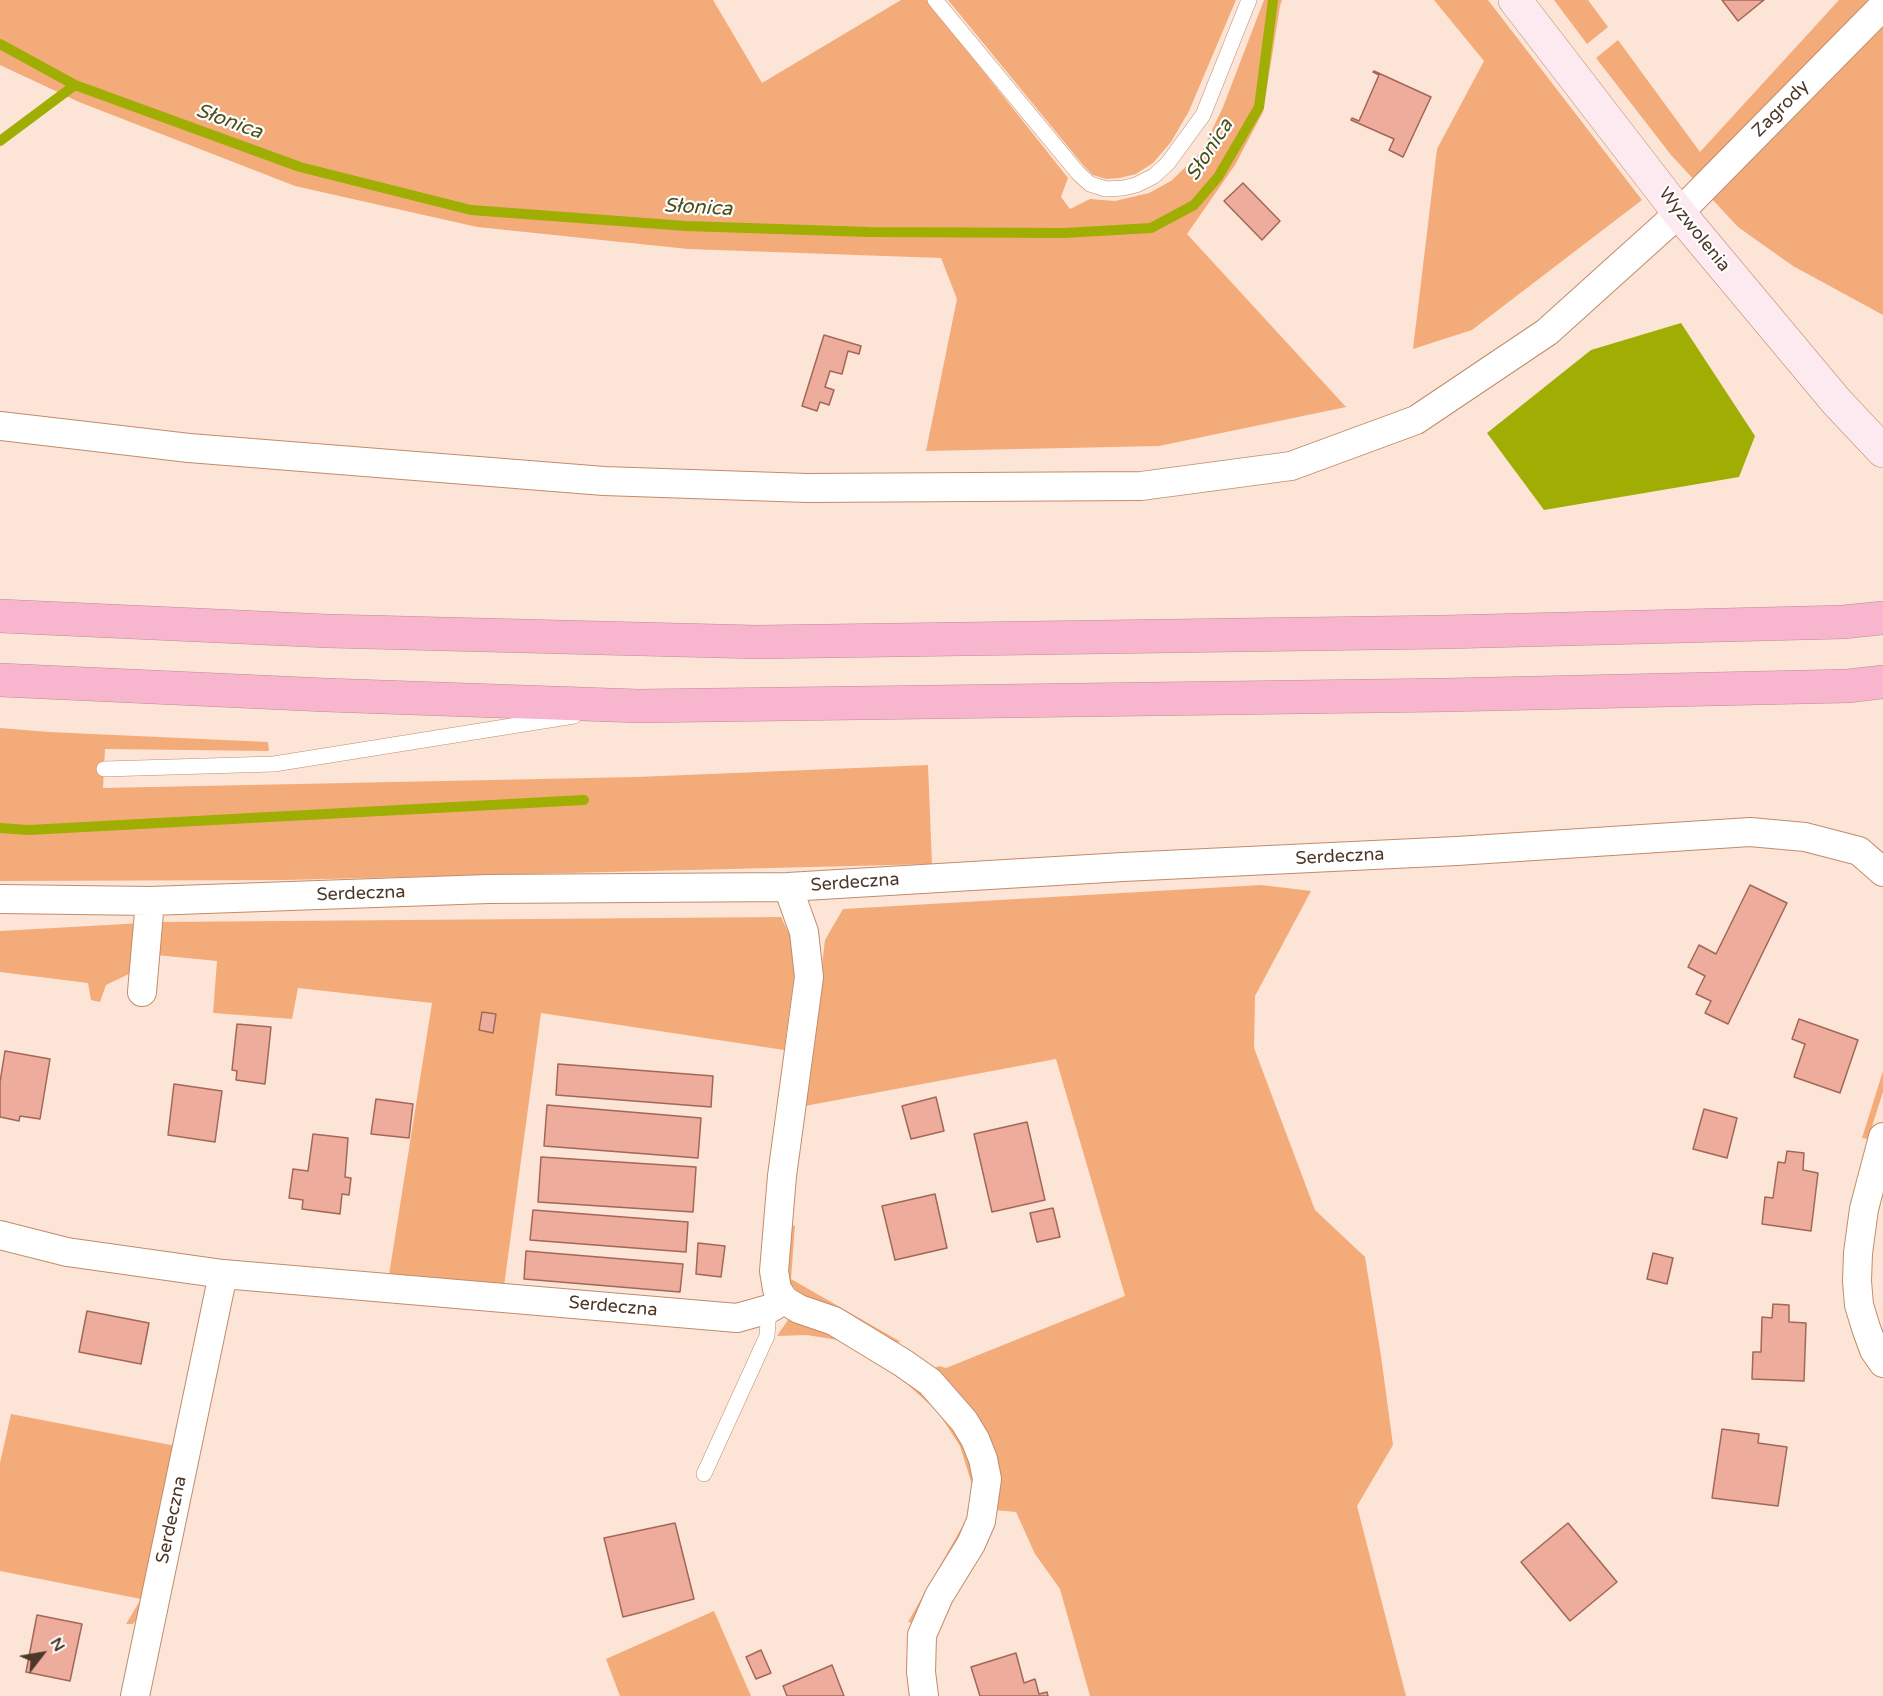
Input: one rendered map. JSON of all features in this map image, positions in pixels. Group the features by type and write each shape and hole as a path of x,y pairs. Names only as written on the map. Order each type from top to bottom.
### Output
{"highway":[{"path":"0,616 328,632 757,642 1445,632 1844,622 1883,618"},
{"path":"0,680 639,706 1446,696 1848,686 1883,682"}],"street":[{"name":"Wyzwolenia","path":"1515,0 1679,213 1836,401 1883,451"},
{"name":"Zagrody","path":"0,426 189,448 604,481 807,488 1141,486 1291,466 1416,420 1547,332 1679,213 1883,6"},
{"name":"Serdeczna","path":"0,899 150,901 488,889 788,888 1123,867 1457,851 1750,832 1805,837 1859,851 1883,872"},
{"name":"Serdeczna","path":"0,1235 67,1252 224,1274 737,1318 756,1314 777,1305 774,1271 782,1176 809,977 804,932 788,888"},
{"path":"142,992 150,901"},
{"path":"1883,1137 1864,1209 1857,1281 1859,1305 1866,1328 1874,1350 1883,1363"},
{"name":"Serdeczna","path":"135,1696 224,1274"},
{"path":"777,1305 799,1309 834,1321 930,1382 964,1421 984,1459 987,1479 981,1521 971,1544 935,1604 922,1635 921,1672 924,1696"}],"lane":[{"path":"935,0 1078,173 1090,184 1106,189 1136,185 1154,176 1168,163 1203,114 1248,0"},
{"path":"104,769 274,764 639,706"},
{"path":"704,1474 767,1336 777,1305"}],"shaded area":[{"path":"0,0 713,0 762,83 901,0 927,0 1068,178 1061,197 1070,209 1090,199 1115,201 1149,193 1171,181 1202,151 1223,107 1264,0 1282,0 1263,112 1235,165 1187,234 1346,407 1159,446 926,451 957,299 941,258 688,249 477,227 295,186 79,102 0,65"},
{"path":"948,0 1236,0 1189,111 1171,142 1153,163 1136,174 1106,179 1093,175 1083,165"},
{"path":"1434,0 1488,0 1642,200 1472,330 1413,349 1437,149 1484,61"},
{"path":"1554,0 1588,0 1608,27 1587,44"},
{"path":"1839,0 1883,0 1883,315 1793,266 1738,227 1671,155 1596,58 1618,40 1700,152"},
{"path":"1681,323 1755,436 1739,477 1544,510 1487,433 1591,350"},
{"path":"0,728 268,742 269,751 105,749 103,788 637,777 928,765 932,864 285,880 0,881"},
{"path":"1261,885 1311,891 1255,996 1254,1048 1315,1210 1365,1257 1393,1445 1357,1506 1406,1696 1090,1696 1060,1589 1035,1554 1016,1512 994,1510 928,1371 939,1366 946,1368 1125,1296 1056,1059 805,1106 825,940 843,909"},
{"path":"781,917 792,940 794,977 784,1050 541,1013 504,1286 389,1275 432,1003 298,988 292,1019 213,1013 217,961 156,955 159,922"},
{"path":"143,923 137,970 106,985 100,1002 91,1000 88,983 0,972 0,931"},
{"path":"1883,1071 1883,1092 1868,1139 1862,1138"},
{"path":"795,1225 791,1279 901,1342 889,1343 800,1294 788,1281 786,1275 791,1227"},
{"path":"788,1320 829,1329 884,1359 913,1380 948,1414 971,1452 977,1471 974,1512 966,1536 916,1623 908,1622 971,1511 973,1488 960,1446 938,1412 907,1384 869,1357 838,1340 807,1335 777,1336"},
{"path":"11,1414 176,1446 141,1613 133,1624 126,1624 141,1599 0,1571 0,1463"},
{"path":"714,1611 751,1696 620,1696 606,1659"}],"building":[{"path":"1722,0 1764,0 1738,21"},
{"path":"1374,71 1431,97 1403,157 1389,150 1394,139 1351,120 1352,118 1359,121 1379,75"},
{"path":"1243,183 1280,221 1262,240 1224,201"},
{"path":"824,335 861,346 859,354 848,351 842,374 830,371 825,387 834,390 829,405 820,402 817,411 802,406"},
{"path":"1750,885 1787,903 1728,1024 1705,1013 1711,1001 1696,994 1705,976 1688,967 1699,945 1716,954"},
{"path":"482,1012 496,1014 493,1033 479,1030"},
{"path":"1799,1019 1858,1040 1840,1093 1794,1077 1805,1044 1792,1039"},
{"path":"237,1024 271,1027 265,1084 236,1080 237,1071 232,1070"},
{"path":"5,1051 50,1059 40,1119 20,1116 19,1121 0,1117 0,1082"},
{"path":"558,1064 713,1076 711,1107 556,1095"},
{"path":"174,1084 222,1091 215,1142 168,1135"},
{"path":"936,1097 944,1131 911,1139 902,1106"},
{"path":"376,1099 413,1104 409,1138 371,1134"},
{"path":"547,1105 701,1118 698,1158 544,1146"},
{"path":"1704,1109 1737,1118 1727,1158 1693,1149"},
{"path":"1027,1122 1045,1200 992,1212 974,1134"},
{"path":"313,1134 348,1138 345,1177 351,1178 349,1195 342,1194 340,1214 302,1209 303,1200 289,1198 293,1169 308,1171"},
{"path":"1787,1151 1804,1153 1803,1170 1818,1173 1811,1231 1762,1224 1765,1197 1773,1198 1778,1162 1785,1163"},
{"path":"541,1157 696,1167 693,1212 538,1202"},
{"path":"935,1194 947,1248 895,1260 882,1206"},
{"path":"1053,1208 1060,1237 1037,1242 1030,1213"},
{"path":"533,1210 688,1222 686,1252 530,1240"},
{"path":"698,1243 725,1246 721,1277 696,1274"},
{"path":"526,1251 683,1264 680,1292 524,1279"},
{"path":"1653,1253 1673,1258 1667,1284 1647,1279"},
{"path":"1773,1304 1789,1305 1789,1322 1806,1323 1804,1381 1752,1379 1753,1352 1761,1352 1762,1317 1772,1318"},
{"path":"87,1311 149,1323 141,1364 79,1352"},
{"path":"1722,1429 1759,1434 1758,1443 1787,1447 1778,1506 1712,1498"},
{"path":"675,1523 694,1599 623,1617 604,1538"},
{"path":"1568,1523 1617,1582 1570,1621 1521,1562"},
{"path":"37,1615 82,1624 70,1681 26,1672"},
{"path":"761,1650 771,1673 756,1679 746,1657"},
{"path":"1016,1653 1024,1683 1035,1679 1039,1694 1047,1692 1048,1696 980,1696 971,1667"},
{"path":"832,1665 844,1696 787,1696 783,1686"}],"waterway":[{"name":"Słonica","path":"0,44 75,85 300,167 471,210 686,226 869,232 1064,233 1151,228 1194,205 1218,177 1259,107 1273,0"},
{"path":"0,141 75,85"},
{"path":"0,828 29,830 584,800"}]}
